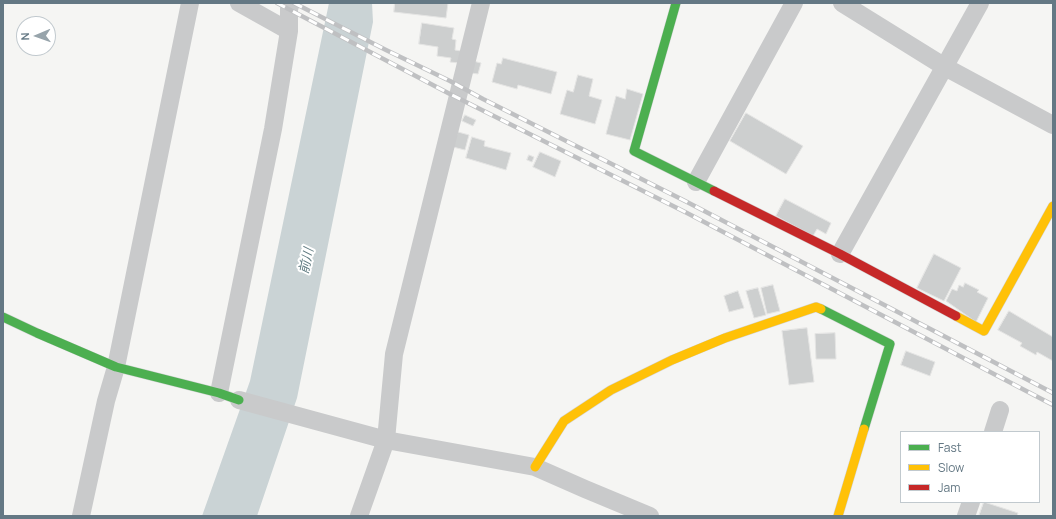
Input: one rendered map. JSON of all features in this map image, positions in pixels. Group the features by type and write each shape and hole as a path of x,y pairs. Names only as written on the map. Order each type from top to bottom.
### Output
{"street":[{"path":"81,516 106,401 116,367 190,3"},
{"path":"239,3 289,31"},
{"path":"219,394 273,129 289,31 291,3"},
{"path":"359,516 386,440 394,354 481,3"},
{"path":"676,3 634,150 840,254 984,331 1053,206"},
{"path":"696,182 794,3"},
{"path":"842,3 944,66 1053,125"},
{"path":"840,254 980,3"},
{"path":"534,467 564,421 611,390 672,360 725,338 816,306 890,344 838,516"},
{"path":"3,317 116,367 386,440 534,467 650,516"},
{"path":"993,431 1000,410"},
{"path":"966,516 971,503"}],"water":[{"name":"前川","path":"329,3 372,3 373,22 297,398 257,516 202,516 250,381"}],"building":[{"path":"395,3 448,3 446,18 394,12"},
{"path":"422,23 454,28 452,39 456,40 455,50 461,51 459,63 450,62 451,58 437,56 438,47 419,44"},
{"path":"503,58 557,72 551,94 518,85 517,89 492,82 497,63 501,64"},
{"path":"473,61 481,63 478,74 471,73"},
{"path":"578,75 593,79 589,96 602,100 595,124 560,114 567,90 573,92"},
{"path":"627,89 643,94 630,140 606,134 616,96 625,99"},
{"path":"746,113 803,146 786,174 730,141"},
{"path":"465,115 476,120 473,126 462,121"},
{"path":"458,132 469,135 465,150 453,147"},
{"path":"472,137 485,141 484,146 511,153 506,170 466,158"},
{"path":"540,152 561,161 555,177 533,167"},
{"path":"529,155 534,157 532,162 527,160"},
{"path":"785,199 831,223 826,234 817,229 813,236 776,216"},
{"path":"934,254 961,268 944,301 917,288"},
{"path":"965,283 979,290 977,292 988,298 976,322 946,301 952,289 957,291 959,285 963,287"},
{"path":"773,285 780,311 767,314 761,288"},
{"path":"758,288 766,315 754,318 746,291"},
{"path":"738,291 744,308 729,312 724,296"},
{"path":"1009,311 1053,337 1053,361 1037,352 1036,355 1020,346 1022,343 998,330"},
{"path":"807,328 814,382 789,385 782,331"},
{"path":"835,333 836,359 816,359 815,334"},
{"path":"906,351 935,362 930,376 901,365"},
{"path":"984,503 1018,513 1017,516 979,516"}],"railway":[{"path":"277,3 448,93 687,213 1053,405"},
{"path":"294,3 687,202 1053,393"}],"traffic: fast":[{"path":"676,3 634,151 714,191"},
{"path":"821,309 890,344 864,429"},
{"path":"3,317 116,367 219,393 239,400"}],"traffic: slow":[{"path":"956,316 984,331 1053,206"},
{"path":"535,467 564,421 611,390 672,360 725,338 816,307 821,309"},
{"path":"838,516 864,429"}],"traffic: jam":[{"path":"714,191 840,254 956,316"}]}
